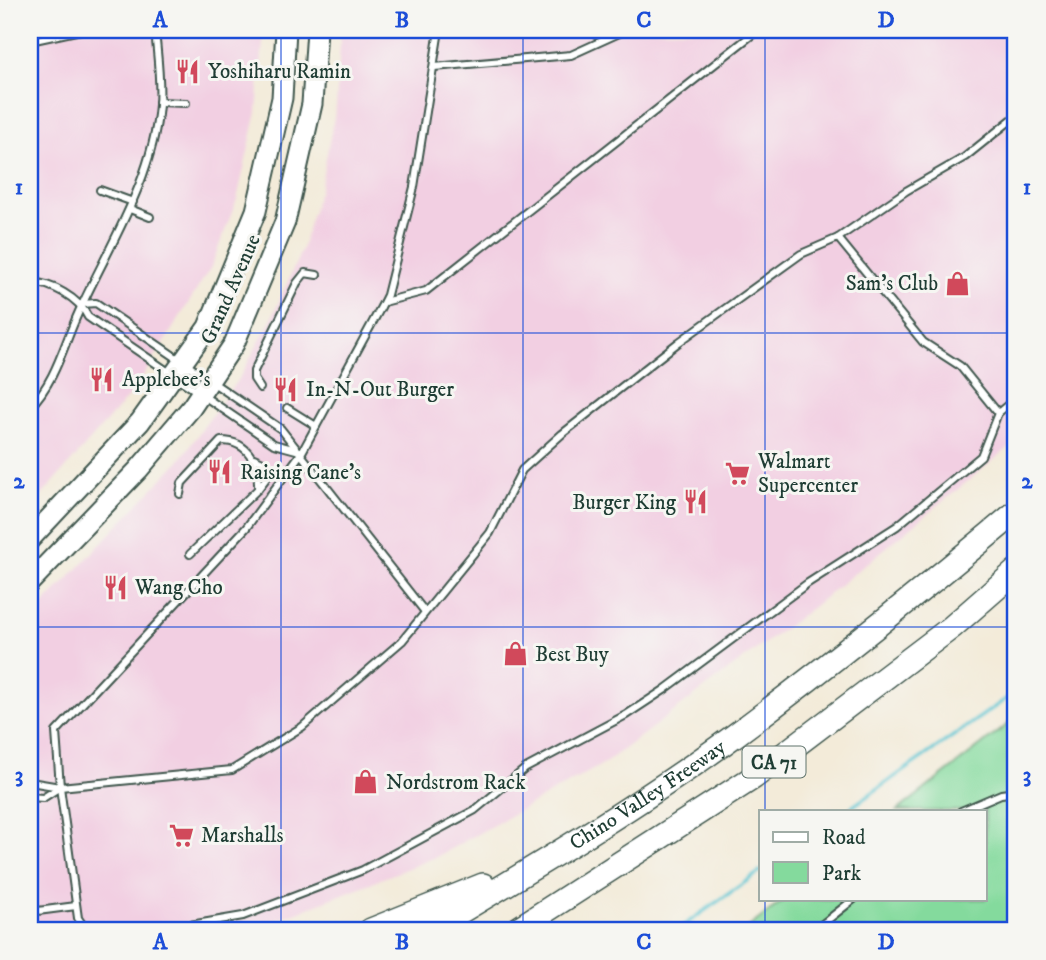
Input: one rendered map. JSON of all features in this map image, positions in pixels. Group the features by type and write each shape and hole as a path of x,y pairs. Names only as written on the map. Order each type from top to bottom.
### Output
{"highway":[{"name":"Chino Valley Freeway","path":"430,930 551,858 732,737 919,592 1016,512"},
{"name":"Chino Valley Freeway","path":"516,930 754,777 953,626 1016,571"},
{"path":"371,930 551,858"}],"main road":[{"name":"Grand Avenue","path":"30,539 117,448 208,327 256,211 282,98 286,30"},
{"name":"Grand Avenue","path":"30,582 138,470 205,387 234,344 285,222 312,104 317,30"}],"lane":[{"path":"30,41 81,30"},
{"path":"30,407 51,381 82,304 132,205 156,127 159,102 155,30"},
{"path":"86,930 78,918 76,906 55,732 246,528 302,452 384,302 414,191 439,30"},
{"path":"434,66 571,55 626,30"},
{"path":"384,302 426,291 758,30"},
{"path":"159,102 186,103"},
{"path":"30,782 60,787 232,770 302,727 402,641 490,533 522,470 679,342 801,254 838,237 906,191 965,158 1016,116"},
{"path":"100,190 150,217"},
{"path":"838,237 923,342 960,366 998,413"},
{"path":"260,388 254,379 254,371 297,283 305,273 317,275"},
{"path":"30,282 38,282 82,304 96,303 274,444 302,452"},
{"path":"82,304 88,317 281,429 302,452 425,612"},
{"path":"161,930 212,923 257,911 363,870 475,810 526,768 636,709 703,664 808,583 897,526 981,456 998,413 1016,398"},
{"path":"287,408 316,426"},
{"path":"180,494 182,483 221,442 228,441 254,457 258,468 258,489 190,554"},
{"path":"30,797 43,798 60,787"},
{"path":"963,810 1000,794 1016,792"},
{"path":"815,930 853,900"},
{"path":"30,912 76,906"}],"shaded area":[{"path":"30,30 264,30 257,112 237,199 211,267 135,389 30,509"},
{"path":"341,30 1016,30 1016,442 813,607 605,763 436,857 252,930 30,930 30,619 180,460 241,375 270,322 302,249 321,184 336,107"}],"green space":[{"path":"1016,718 1016,930 745,930 784,900 986,900 986,810 898,810"}],"waterway":[{"path":"847,810 1016,692"},
{"path":"677,930 759,872"}],"place":[{"name":"Yoshiharu Ramin","path":"188,71"},
{"name":"Sam's Club","path":"958,283"},
{"name":"Applebee's","path":"102,379"},
{"name":"In-N-Out Burger","path":"286,389"},
{"name":"Raising Cane's","path":"220,472"},
{"name":"Walmart Supercenter","path":"738,473"},
{"name":"Burger King","path":"696,502"},
{"name":"Wang Cho","path":"115,587"},
{"name":"Best Buy","path":"515,654"},
{"name":"Nordstrom Rack","path":"366,782"},
{"name":"Marshalls","path":"181,835"}]}
